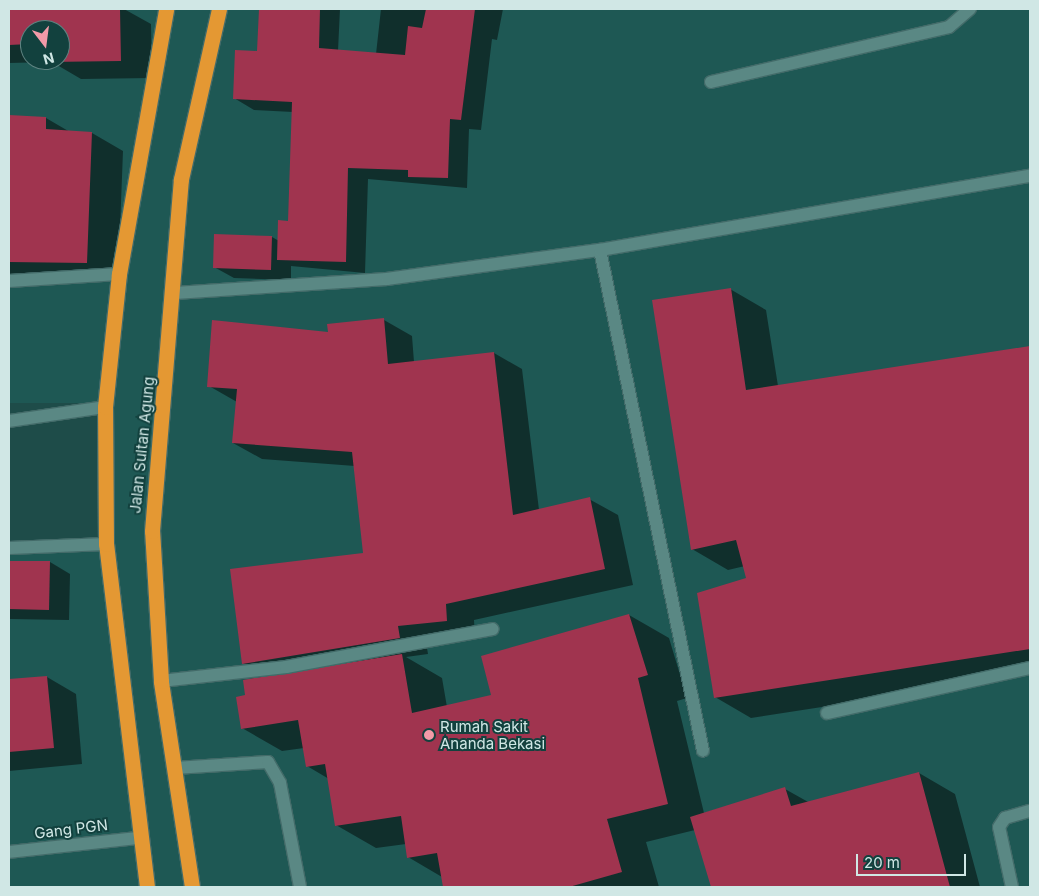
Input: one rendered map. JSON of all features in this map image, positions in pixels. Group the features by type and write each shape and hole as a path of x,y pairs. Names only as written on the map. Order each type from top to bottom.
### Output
{"highway":[{"name":"Jalan Sultan Agung","path":"147,887 138,838 106,544 105,407 119,274 166,9"},
{"name":"Jalan Sultan Agung","path":"192,887 161,681 152,531 175,293 181,179 219,9"}],"street":[{"path":"711,82 949,28 970,9"},
{"path":"175,293 387,279 600,250 1030,176"},
{"path":"600,250 703,751"},
{"path":"9,281 119,274"},
{"path":"9,421 105,407"},
{"path":"9,548 106,544"},
{"path":"161,681 286,667 493,629"},
{"path":"827,713 1030,668"},
{"path":"174,768 268,762 280,782 300,887"},
{"path":"1012,887 999,827 1005,818 1030,811"},
{"name":"Gang PGN","path":"9,852 138,838"}],"shaded area":[{"path":"9,9 1030,9 1030,887 9,887 9,548 106,544 104,403 9,403"}],"building":[{"path":"9,9 120,9 121,61 70,62 70,20 20,20 20,44 9,45"},
{"path":"259,9 320,9 319,48 405,55 408,26 422,28 426,9 475,9 461,120 450,119 448,178 408,177 408,170 348,168 346,262 277,260 278,220 288,221 292,102 233,99 235,50 257,51"},
{"path":"9,115 46,117 46,129 92,132 87,263 9,262"},
{"path":"214,234 272,236 271,270 213,268"},
{"path":"731,288 746,390 1030,346 1030,649 714,698 697,593 746,578 736,540 691,550 652,300"},
{"path":"384,318 388,364 494,352 513,515 590,497 605,569 446,604 447,621 398,626 400,638 242,664 230,569 363,553 352,452 232,443 237,389 207,387 212,320 328,332 327,324"},
{"path":"9,561 50,561 49,610 9,609"},
{"name":"Rumah Sakit Ananda Bekasi","path":"629,614 648,675 638,678 668,804 607,819 622,872 569,887 443,887 437,853 407,858 401,816 335,826 325,764 306,767 298,720 241,729 236,697 245,695 243,680 402,654 412,713 491,695 481,656"},
{"path":"47,676 54,748 9,752 9,679"},
{"path":"919,772 950,887 711,887 690,817 785,787 791,806"}],"place":[{"name":"Rumah Sakit Ananda Bekasi","path":"429,735"}]}
